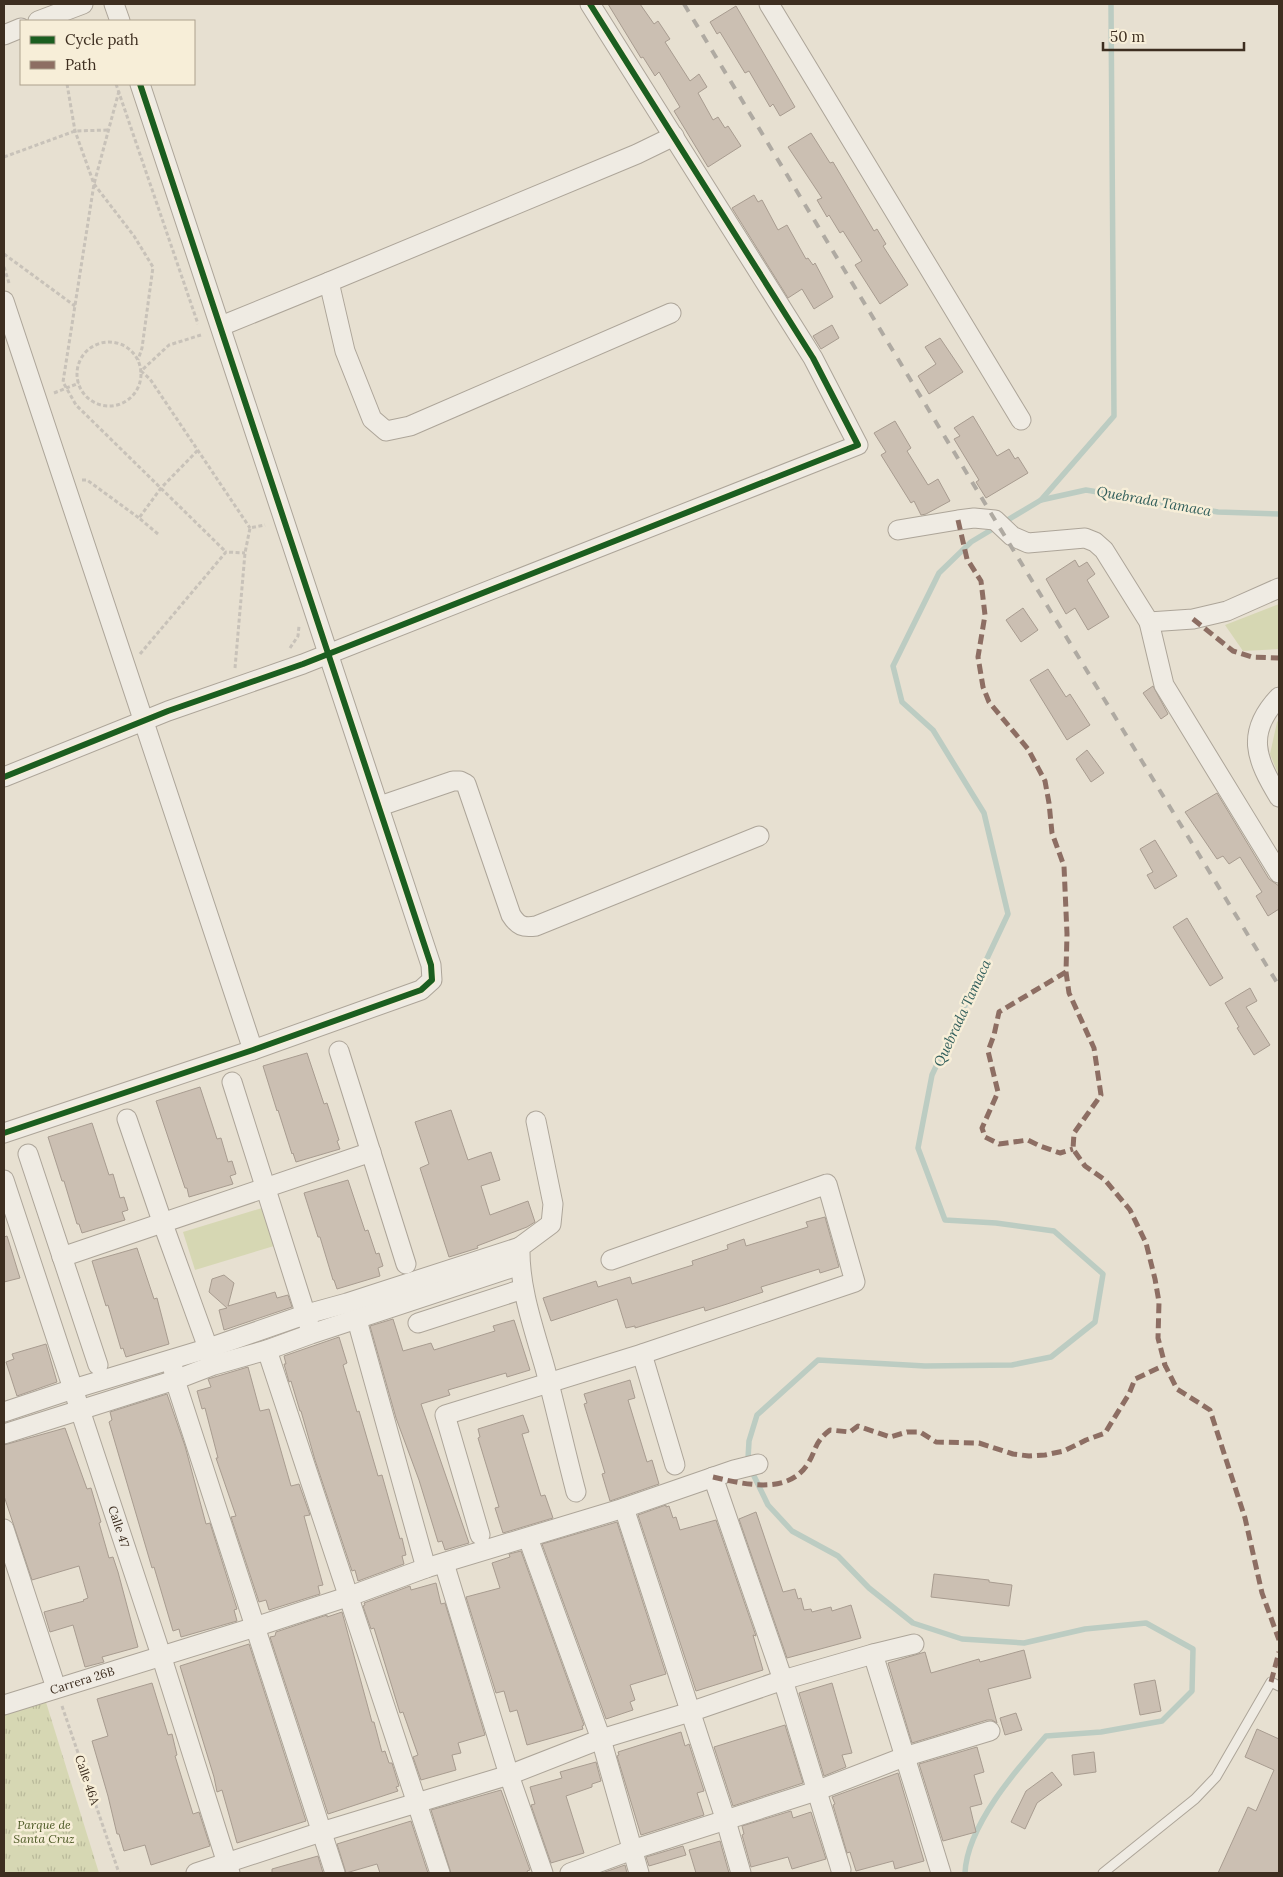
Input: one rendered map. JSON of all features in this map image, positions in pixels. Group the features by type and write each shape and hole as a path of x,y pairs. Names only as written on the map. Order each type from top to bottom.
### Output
{"street":[{"path":"41,20 84,4"},
{"path":"114,4 120,20"},
{"path":"4,777 144,721 329,653 858,445 813,358 590,4"},
{"path":"769,4 1020,420"},
{"path":"4,34 20,28"},
{"path":"4,1133 252,1050 421,990 432,980 431,965 380,806 140,85"},
{"path":"220,326 637,154 674,136"},
{"path":"329,282 346,351 372,419 386,431 410,426 671,313"},
{"path":"4,301 252,1050"},
{"path":"898,530 974,518 995,520 1012,536 1028,543 1085,538 1095,542 1104,550 1149,622 1164,685 1279,873"},
{"path":"1149,622 1193,619 1227,610 1279,588"},
{"path":"1279,697 1268,709 1260,727 1257,745 1264,772 1279,797"},
{"path":"380,806 454,782 460,781 466,784 511,915 524,928 536,926 760,836"},
{"path":"339,1051 406,1264"},
{"path":"232,1082 307,1314 311,1334"},
{"path":"127,1119 162,1224 212,1357"},
{"path":"4,1412 172,1359 212,1357 267,1350 357,1320 520,1256 551,1224 553,1204 536,1120"},
{"path":"62,1257 371,1152"},
{"path":"28,1154 98,1365"},
{"name":"Calle 47","path":"4,1180 161,1655 228,1868"},
{"path":"480,1535 445,1415 642,1354 855,1282 827,1184 612,1260"},
{"path":"520,1256 524,1289 576,1492"},
{"path":"4,1434 175,1380 212,1357 307,1314 520,1256"},
{"path":"418,1322 524,1289"},
{"path":"357,1320 435,1565 544,1873"},
{"path":"267,1350 350,1596 440,1873"},
{"path":"642,1354 676,1465"},
{"path":"172,1359 175,1380 335,1873"},
{"name":"Carrera 26B","path":"4,1705 350,1596 435,1565 624,1508 713,1477 758,1464"},
{"path":"713,1477 783,1680 841,1870"},
{"path":"624,1508 726,1821 740,1873"},
{"path":"4,1529 56,1688"},
{"path":"528,1538 601,1739 639,1873"},
{"path":"196,1873 228,1868 321,1832 509,1775 601,1739 690,1712 783,1680 914,1644"},
{"path":"872,1654 941,1873"},
{"path":"570,1873 632,1850 816,1791 904,1757 990,1731"}],"lane":[{"path":"1103,1873 1195,1799 1216,1777 1271,1682 1279,1686"}],"path":[{"path":"67,85 75,131 94,184 134,236 153,267 138,360"},
{"path":"116,85 201,335 169,345 141,371"},
{"path":"119,91 94,184 63,382 76,405 226,552 244,553"},
{"path":"4,157 75,131 108,130"},
{"path":"4,254 75,306"},
{"path":"111,342 122,345 138,360 141,371 140,382 136,392 128,400 118,405 107,406 97,404 87,397 79,383 78,367 83,356 100,344 111,342"},
{"path":"141,371 150,379 250,528 244,553 235,668"},
{"path":"47,396 79,383"},
{"path":"139,518 161,488 198,450"},
{"path":"74,479 87,480 158,534"},
{"path":"250,528 265,525 268,533"},
{"path":"135,660 226,552"},
{"path":"290,649 298,636 299,626 297,618"},
{"path":"226,670 244,664"}],"green space":[{"path":"1279,604 1279,649 1243,651 1225,625"},
{"path":"1279,720 1279,776 1270,754"},
{"path":"262,1208 274,1246 195,1270 183,1232"},
{"name":"Parque de Santa Cruz","path":"45,1699 99,1873 4,1873 4,1712"}],"building":[{"path":"608,4 640,4 654,24 658,21 670,39 665,42 690,81 699,74 707,87 698,93 713,120 718,117 725,128 728,126 741,146 708,167 674,111 680,107 659,72 655,76 643,57 641,58"},
{"path":"736,6 795,107 780,116 773,104 770,107 749,71 745,73 720,32 717,34 710,22"},
{"path":"811,133 830,163 833,162 874,231 877,229 886,244 883,246 908,285 880,304 855,265 862,261 843,231 840,233 829,215 827,217 817,200 822,198 788,147"},
{"path":"754,195 758,202 762,200 778,230 787,225 806,259 808,258 813,265 815,263 833,297 814,309 802,289 788,298 732,208"},
{"path":"832,325 839,338 821,349 813,336"},
{"path":"940,338 963,372 929,394 918,376 936,364 925,347"},
{"path":"973,416 997,456 1009,449 1015,459 1018,457 1028,473 986,498 976,482 979,480 954,439 960,436 954,428"},
{"path":"895,421 911,448 907,451 928,485 938,479 950,501 926,514 921,515 914,501 911,503 881,455 886,452 874,433"},
{"path":"1075,560 1079,567 1087,562 1095,574 1087,580 1109,617 1088,630 1075,608 1066,614 1046,579"},
{"path":"1023,608 1038,630 1021,642 1006,620"},
{"path":"1048,669 1066,697 1070,694 1090,725 1067,740 1030,680"},
{"path":"1153,686 1168,714 1161,719 1143,693"},
{"path":"1087,750 1104,773 1091,782 1076,759"},
{"path":"1217,793 1269,879 1279,886 1279,909 1268,916 1256,896 1262,892 1240,857 1229,864 1223,856 1217,859 1185,812"},
{"path":"1155,840 1177,876 1155,889 1147,875 1153,872 1140,849"},
{"path":"1187,918 1223,978 1210,986 1173,927"},
{"path":"1250,988 1257,1001 1246,1007 1270,1045 1254,1055 1237,1028 1239,1027 1225,1003"},
{"path":"307,1053 324,1104 327,1103 340,1149 296,1162 263,1066"},
{"path":"200,1087 217,1139 221,1138 228,1162 232,1161 236,1174 230,1176 233,1184 189,1197 156,1101"},
{"path":"451,1110 468,1160 491,1152 500,1180 481,1186 490,1215 528,1201 535,1222 527,1227 477,1246 478,1248 449,1257 420,1168 429,1164 415,1122"},
{"path":"92,1123 109,1175 113,1174 120,1198 124,1197 128,1210 122,1212 125,1220 82,1233 79,1224 77,1224 48,1137"},
{"path":"348,1180 365,1231 368,1230 376,1254 379,1253 383,1266 378,1268 380,1276 337,1289 304,1193"},
{"path":"825,1217 839,1267 820,1273 819,1269 761,1287 763,1292 705,1311 704,1307 635,1328 635,1326 626,1328 617,1299 551,1321 543,1298 596,1281 598,1287 630,1277 632,1284 693,1265 692,1261 728,1249 727,1245 744,1239 746,1246 808,1227 806,1222"},
{"path":"7,1236 20,1278 4,1282 4,1237"},
{"path":"137,1248 154,1299 157,1298 169,1344 126,1357 123,1348 121,1349 92,1261"},
{"path":"224,1275 234,1283 228,1306 275,1292 277,1298 288,1295 292,1307 224,1330 219,1310 227,1308 209,1292 212,1279"},
{"path":"393,1319 403,1351 431,1343 434,1350 495,1331 493,1326 514,1320 530,1370 507,1377 506,1373 448,1390 450,1395 421,1404 469,1543 445,1550 442,1541 438,1542 419,1480 396,1418 370,1326"},
{"path":"339,1337 347,1363 343,1365 357,1412 359,1411 378,1476 382,1475 406,1555 402,1556 404,1564 358,1581 355,1570 352,1571 284,1364 286,1364 284,1356"},
{"path":"46,1344 57,1382 17,1396 6,1362 14,1359 12,1354"},
{"path":"248,1367 260,1411 269,1409 291,1486 299,1484 310,1515 304,1516 323,1585 318,1586 320,1594 269,1610 266,1600 259,1602 231,1517 236,1516 216,1458 218,1458 205,1408 202,1409 197,1391 211,1387 208,1379"},
{"path":"630,1380 635,1398 628,1400 647,1462 652,1460 659,1484 610,1501 602,1474 605,1473 584,1404 587,1403 584,1394"},
{"path":"167,1394 185,1446 206,1524 210,1523 237,1609 234,1610 237,1621 181,1637 179,1629 173,1631 154,1567 152,1568 109,1422 112,1420 110,1412"},
{"path":"523,1415 529,1432 522,1434 541,1496 545,1495 553,1518 503,1533 495,1508 499,1507 478,1438 480,1437 478,1429"},
{"path":"65,1428 87,1489 91,1488 109,1558 113,1557 118,1572 138,1647 102,1657 104,1662 85,1667 73,1625 50,1632 44,1612 84,1601 88,1598 79,1566 32,1580 4,1496 4,1445"},
{"path":"666,1505 666,1507 669,1506 673,1518 676,1517 680,1530 716,1520 756,1636 753,1635 763,1670 696,1691 638,1515"},
{"path":"756,1512 783,1592 795,1589 798,1599 801,1598 804,1610 811,1609 812,1612 831,1607 832,1611 851,1605 861,1638 787,1658 739,1519"},
{"path":"617,1522 666,1674 630,1685 635,1700 630,1702 633,1710 606,1719 542,1544"},
{"path":"521,1551 584,1725 582,1726 583,1729 527,1745 517,1710 510,1712 504,1691 496,1693 466,1597 500,1588 492,1563 510,1557 509,1554"},
{"path":"934,1574 989,1580 989,1582 1012,1585 1009,1606 931,1597"},
{"path":"436,1583 441,1604 445,1603 485,1735 458,1743 461,1753 452,1755 456,1770 421,1780 413,1757 418,1755 403,1712 400,1713 374,1628 371,1629 363,1606 365,1605 364,1603 410,1586 411,1590"},
{"path":"342,1612 372,1722 374,1722 382,1752 385,1751 389,1763 392,1763 399,1786 396,1787 398,1791 328,1814 270,1637 275,1636 276,1632"},
{"path":"249,1644 306,1821 237,1843 222,1790 217,1792 180,1666"},
{"path":"1024,1650 1031,1678 988,1689 997,1723 987,1720 912,1743 888,1663 925,1652 931,1673 979,1659 980,1662"},
{"path":"1155,1680 1161,1711 1140,1715 1134,1684"},
{"path":"152,1683 168,1735 172,1734 177,1755 175,1756 193,1814 199,1812 210,1846 151,1865 145,1845 124,1851 119,1834 117,1834 92,1741 108,1736 97,1699"},
{"path":"832,1683 852,1753 842,1755 846,1767 824,1776 799,1693"},
{"path":"1016,1713 1022,1730 1005,1735 1000,1718"},
{"path":"785,1725 803,1783 733,1806 714,1747"},
{"path":"1257,1729 1279,1739 1279,1873 1218,1873 1248,1807 1256,1811 1274,1770 1245,1757"},
{"path":"681,1732 685,1746 689,1744 704,1791 697,1793 704,1815 641,1835 617,1756 619,1755 618,1752"},
{"path":"977,1747 984,1772 974,1775 982,1804 970,1807 976,1832 943,1841 919,1764"},
{"path":"1094,1752 1096,1772 1074,1775 1072,1755"},
{"path":"596,1762 601,1781 592,1784 592,1787 566,1796 584,1853 551,1863 531,1805 535,1804 530,1787 562,1778 560,1772"},
{"path":"1052,1772 1062,1785 1037,1803 1025,1829 1011,1822 1026,1791"},
{"path":"898,1773 924,1861 895,1869 893,1861 856,1871 850,1852 847,1853 832,1797"},
{"path":"501,1790 530,1870 527,1871 528,1873 451,1873 431,1810"},
{"path":"791,1811 793,1818 811,1812 826,1859 792,1869 788,1857 751,1867 742,1835 744,1834 742,1826"},
{"path":"411,1821 428,1873 380,1873 377,1864 346,1873 337,1844"},
{"path":"720,1841 729,1873 696,1873 689,1850"},
{"path":"683,1846 686,1855 649,1866 646,1857"},
{"path":"318,1856 323,1873 272,1873 272,1869"},
{"path":"625,1865 627,1873 602,1873"}],"waterway":[{"path":"1041,500 1114,416 1111,4"},
{"name":"Quebrada Tamaca","path":"748,1459 749,1441 757,1415 818,1360 925,1366 1012,1365 1051,1357 1095,1322 1103,1274 1054,1231 996,1223 945,1220 918,1148 932,1075 1008,914 984,813 933,730 902,702 893,666 939,573 971,542 1041,500 1086,490 1218,512 1279,514"},
{"name":"Quebrada Tamaca","path":"754,1476 768,1505 792,1531 838,1556 869,1588 913,1623 962,1639 1024,1643 1085,1629 1146,1623 1193,1649 1192,1691 1162,1721 1101,1732 1046,1736 1008,1782 984,1818 974,1837 965,1873"}],"railway":[{"path":"684,4 1279,986"}],"marked path":[{"path":"958,520 967,559 981,581 985,615 978,657 983,687 989,702 1028,749 1045,781 1052,833 1064,866 1067,934 1066,972 1069,993 1094,1048 1101,1095 1074,1133 1073,1149 1085,1166 1105,1180 1130,1210 1146,1243 1159,1302 1158,1338 1165,1365 1177,1389 1210,1410 1245,1518 1262,1593 1279,1640"},
{"path":"1193,619 1233,651 1252,657 1279,658"},
{"path":"1066,972 999,1012 988,1051 998,1092 982,1128 985,1137 999,1144 1028,1140 1060,1153 1073,1149"},
{"path":"713,1477 764,1485 788,1481 807,1465 818,1443 830,1430 850,1432 858,1426 890,1437 907,1432 920,1432 936,1442 979,1443 1013,1454 1029,1456 1064,1451 1105,1433 1129,1394 1135,1379 1165,1365"},
{"path":"1271,1682 1279,1652"}],"cycle path":[{"path":"4,777 168,711 303,664 858,445 813,358 590,4"},
{"path":"4,1133 253,1050 421,990 432,980 431,965 140,85"}]}
